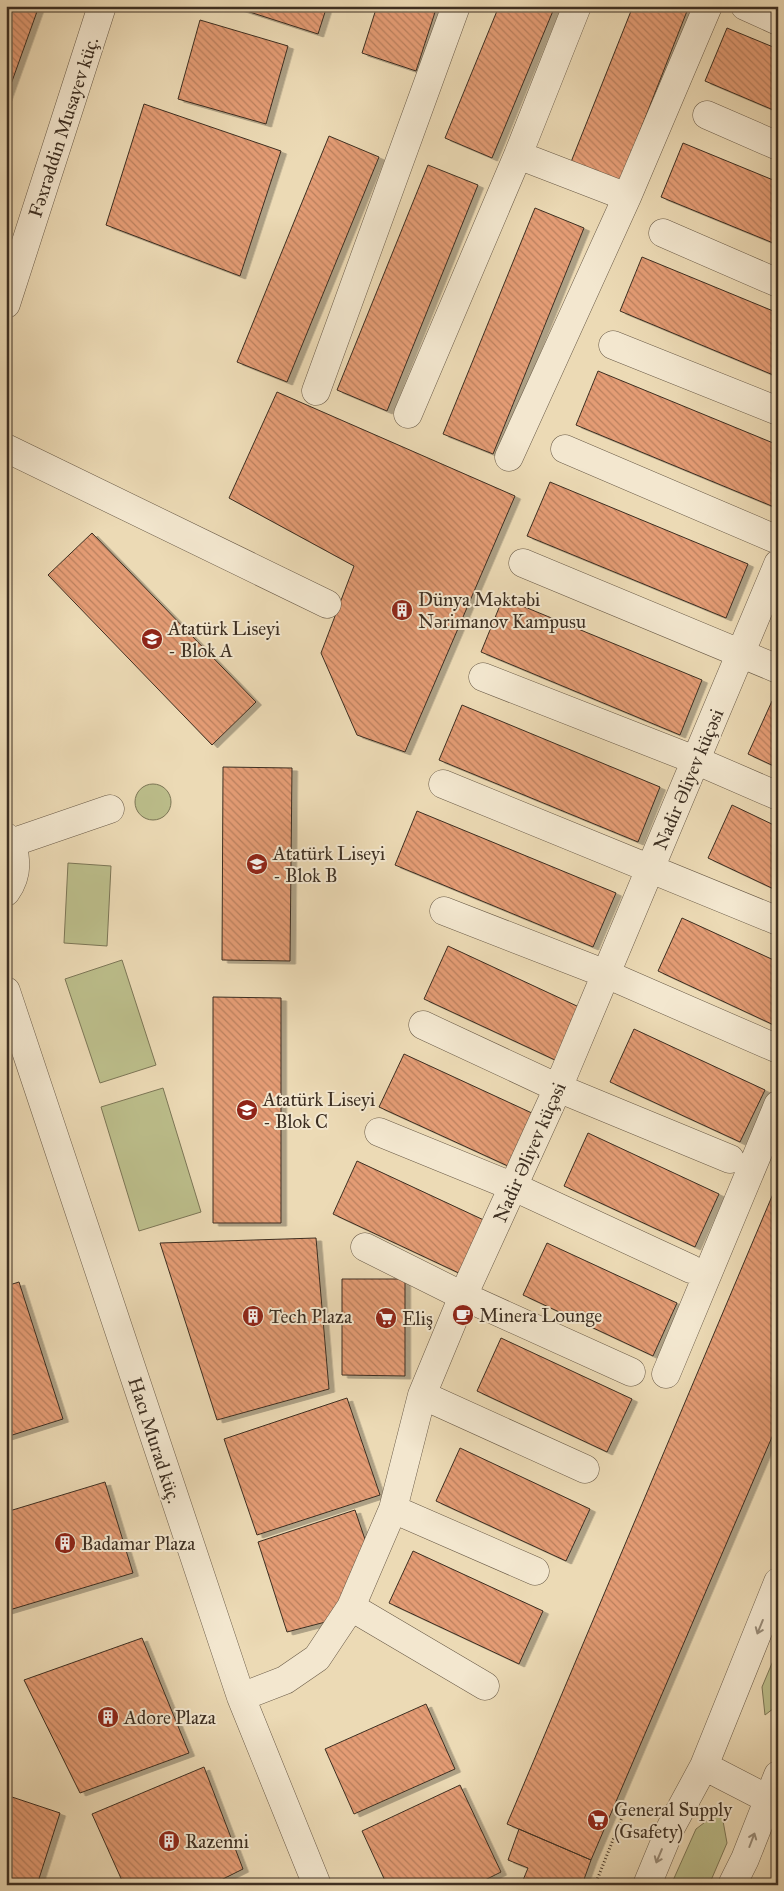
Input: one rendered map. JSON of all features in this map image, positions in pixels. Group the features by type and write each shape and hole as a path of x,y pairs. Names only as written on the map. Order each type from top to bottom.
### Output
{"street":[{"name":"Fəxrəddin Musayev küç.","path":"6,304 102,6"},
{"path":"316,391 456,6"},
{"path":"408,414 518,155 578,6"},
{"path":"509,457 627,197 708,6"},
{"path":"745,6 778,21"},
{"path":"707,115 778,146"},
{"path":"518,155 627,197"},
{"path":"663,234 778,283"},
{"path":"613,345 778,412"},
{"path":"6,448 327,604"},
{"path":"565,448 778,540"},
{"path":"524,563 742,652 778,669"},
{"name":"Nadir Əliyev küçəsi","path":"241,1697 286,1680 317,1658 352,1607 393,1509 422,1395 463,1296 558,1088 778,564"},
{"path":"483,676 695,760 778,796"},
{"path":"444,784 778,921"},
{"path":"6,892 12,884 16,870 15,856 9,840 110,809"},
{"path":"444,911 606,974 778,1049"},
{"name":"Hacı Murad küç.","path":"6,991 241,1697 317,1885"},
{"path":"423,1025 558,1088 730,1159"},
{"path":"666,1374 778,1105"},
{"path":"380,1132 514,1187 691,1269"},
{"path":"366,1247 463,1296 631,1372"},
{"path":"422,1395 585,1469"},
{"path":"393,1509 535,1571"},
{"path":"647,1885 671,1827 704,1766 778,1582"},
{"path":"352,1607 485,1686"},
{"path":"704,1766 774,1794 732,1885"}],"path":[{"path":"595,1885 627,1805"}],"green space":[{"path":"153,784 160,785 166,789 170,795 170,809 166,815 160,819 153,820 146,819 140,815 136,809 135,802 136,795 140,789 146,785"},
{"path":"68,863 111,866 107,946 64,943"},
{"path":"122,960 156,1065 100,1083 65,979"},
{"path":"163,1088 201,1212 139,1231 101,1107"},
{"path":"778,1649 778,1705 765,1715 762,1687"},
{"path":"721,1810 727,1843 709,1885 671,1885 696,1829"}],"building":[{"path":"6,6 39,6 6,98"},
{"path":"231,6 327,6 318,34"},
{"path":"377,6 437,6 416,71 362,53"},
{"path":"499,6 555,6 492,158 445,138"},
{"path":"633,6 689,6 620,182 571,162"},
{"path":"200,20 288,46 266,124 178,99"},
{"path":"727,28 778,49 778,112 705,81"},
{"path":"144,104 281,151 240,276 106,225"},
{"path":"329,136 379,157 287,382 237,362"},
{"path":"683,143 778,182 778,245 661,197"},
{"path":"428,165 478,185 387,411 337,390"},
{"path":"535,208 584,228 493,454 443,434"},
{"path":"642,257 778,313 778,377 620,311"},
{"path":"598,371 778,445 778,499 774,507 576,425"},
{"name":"Dünya Məktəbi Nərimanov Kampusu","path":"277,392 515,496 405,752 357,735 321,653 354,566 229,498"},
{"path":"550,482 748,564 726,618 527,536"},
{"name":"Atatürk Liseyi - Blok A","path":"92,533 256,702 212,745 48,575"},
{"path":"503,598 702,680 680,735 481,652"},
{"path":"772,701 778,703 778,768 748,754"},
{"path":"462,705 660,787 638,842 439,760"},
{"name":"Atatürk Liseyi - Blok B","path":"223,767 292,768 290,961 222,960"},
{"path":"732,805 778,827 778,891 708,858"},
{"path":"417,811 616,893 593,947 395,865"},
{"path":"682,918 778,962 778,1027 658,971"},
{"path":"448,946 579,1007 555,1060 424,999"},
{"name":"Atatürk Liseyi - Blok C","path":"213,997 281,998 281,1223 213,1223"},
{"path":"634,1029 765,1090 740,1142 610,1082"},
{"path":"404,1054 534,1114 510,1167 379,1107"},
{"path":"588,1133 719,1194 695,1247 564,1186"},
{"path":"357,1161 488,1222 463,1275 333,1214"},
{"path":"778,1182 778,1423 591,1860 507,1824"},
{"name":"Tech Plaza","path":"316,1238 329,1389 217,1420 160,1243"},
{"path":"547,1243 677,1303 653,1356 523,1295"},
{"path":"342,1279 405,1279 405,1376 342,1375"},
{"path":"19,1282 63,1419 6,1437 6,1286"},
{"path":"501,1338 632,1399 607,1452 477,1391"},
{"path":"347,1398 380,1495 257,1535 224,1439"},
{"path":"460,1448 590,1509 566,1561 436,1501"},
{"name":"Badamar Plaza","path":"105,1482 133,1573 6,1611 6,1512"},
{"path":"355,1510 370,1554 337,1619 287,1632 258,1542"},
{"path":"413,1551 543,1611 519,1664 389,1603"},
{"name":"Adore Plaza","path":"142,1638 189,1753 80,1793 24,1680"},
{"path":"426,1704 455,1769 354,1814 325,1749"},
{"name":"Razenni","path":"204,1767 243,1869 211,1885 124,1885 92,1814"},
{"path":"460,1785 501,1872 475,1885 387,1885 362,1831"},
{"path":"6,1795 60,1813 37,1885 6,1885"},
{"path":"519,1829 591,1860 582,1885 521,1885 528,1868 508,1860"}],"place":[{"name":"Dünya Məktəbi Nərimanov Kampusu","path":"402,610"},
{"name":"Atatürk Liseyi - Blok A","path":"152,639"},
{"name":"Atatürk Liseyi - Blok B","path":"257,864"},
{"name":"Atatürk Liseyi - Blok C","path":"247,1110"},
{"name":"Minera Lounge","path":"463,1315"},
{"name":"Tech Plaza","path":"253,1316"},
{"name":"Eliş","path":"386,1318"},
{"name":"Badamar Plaza","path":"65,1543"},
{"name":"Adore Plaza","path":"108,1717"},
{"name":"General Supply (Gsafety)","path":"598,1820"},
{"name":"Razenni","path":"169,1841"}]}
